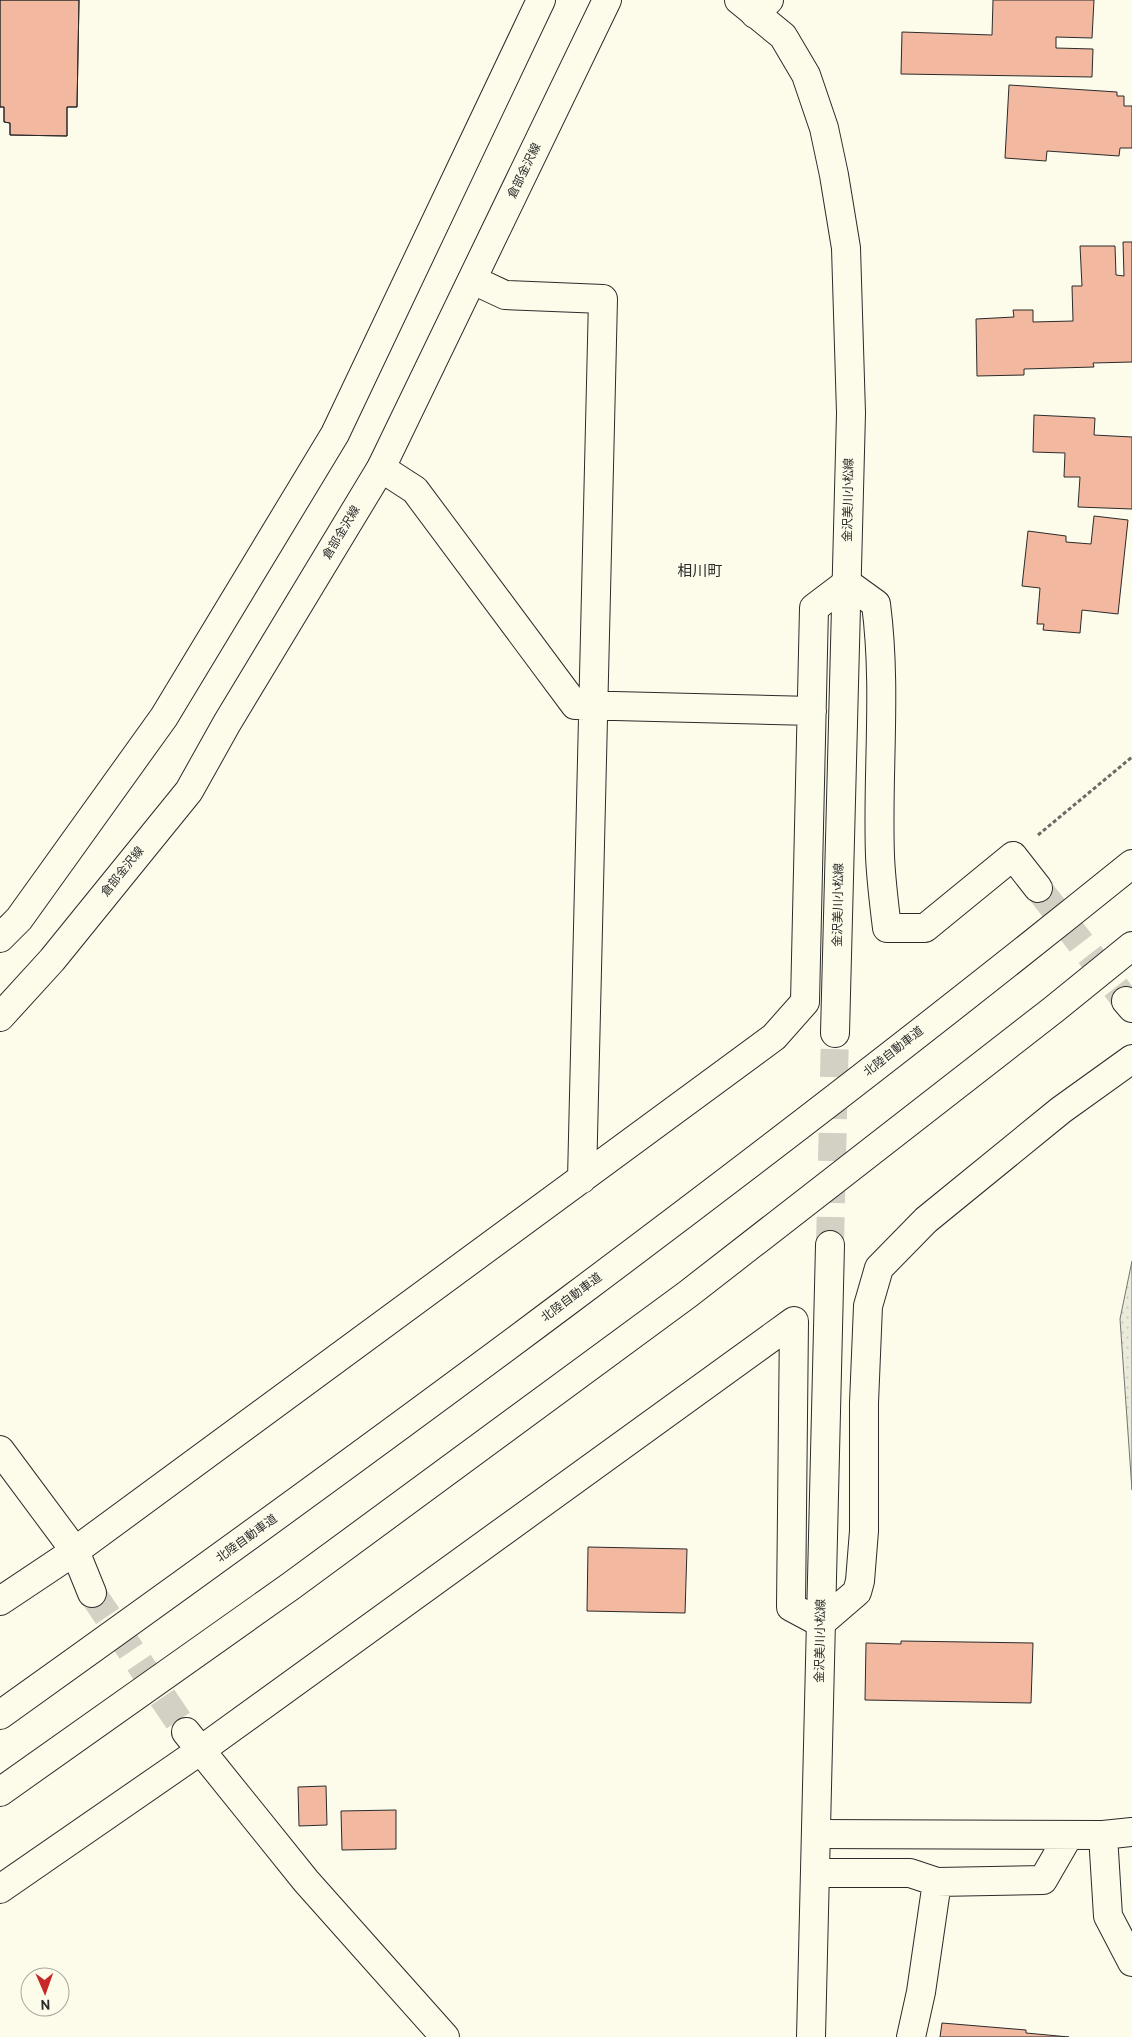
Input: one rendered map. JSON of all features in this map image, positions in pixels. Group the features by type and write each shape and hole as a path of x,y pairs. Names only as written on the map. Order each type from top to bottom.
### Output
{"main road":[{"path":"0,938 19,919 164,716 335,434 542,0"},
{"name":"倉部金沢線","path":"0,1017 52,960 189,791 227,724 381,468 607,0"},
{"name":"金沢美川小松線","path":"755,5 783,36 806,75 824,128 845,239 851,413 835,1033"},
{"path":"473,280 505,296 603,299 582,1179"},
{"path":"381,468 415,490 575,705 812,711"},
{"path":"0,1601 75,1551 774,1037 805,1002 814,608 847,583 876,604 880,636 882,723 880,857 887,928 925,928 1013,856 1038,888"},
{"name":"北陸自動車道","path":"0,1716 274,1519 645,1244 1020,955 1132,864"},
{"path":"0,1792 291,1586 688,1294 1053,1010 1132,946"},
{"path":"0,1889 194,1741 794,1321 791,1607 821,1623 857,1592 860,1581 864,1531 864,1403 868,1306 879,1268 926,1220 1061,1110 1132,1059"},
{"name":"金沢美川小松線","path":"811,2037 830,1245"},
{"path":"0,1450 75,1551 92,1593"},
{"path":"194,1741 306,1881 445,2037"},
{"path":"816,1834 1104,1836 1132,1832"},
{"path":"815,1873 910,1873 937,1882 1043,1880 1069,1835"},
{"path":"1104,1836 1108,1916 1132,1962"},
{"path":"911,2037 937,1882"}],"path":[{"path":"1013,856 1132,757"}],"shaded area":[{"path":"1132,1261 1132,1490 1120,1319"}],"building":[{"path":"0,0 79,0 77,107 67,107 67,136 10,135 10,123 4,122 4,107 0,107"},
{"path":"0,0 79,0 77,107 67,107 67,136 10,135 10,123 4,122 4,107 0,107"},
{"path":"993,0 1094,0 1092,38 1056,37 1056,48 1093,49 1092,77 901,74 902,32 992,35"},
{"path":"1009,85 1117,92 1117,96 1124,96 1124,106 1132,106 1132,148 1120,148 1119,156 1047,151 1046,161 1005,158"},
{"path":"1123,242 1132,242 1132,362 1093,363 1094,367 1024,369 1024,375 977,376 976,319 1014,317 1013,310 1033,310 1033,322 1073,321 1072,286 1082,286 1080,246 1115,246 1116,275 1124,276"},
{"path":"1034,415 1095,418 1094,435 1132,437 1132,509 1078,507 1080,477 1064,477 1065,453 1033,452"},
{"path":"1094,516 1128,520 1118,614 1082,610 1080,633 1043,630 1044,624 1037,624 1040,588 1022,586 1028,531 1066,536 1066,542 1091,544"},
{"path":"588,1547 687,1549 685,1613 587,1611"},
{"path":"901,1641 1033,1643 1031,1703 865,1700 866,1643 901,1644"},
{"path":"326,1786 327,1825 299,1826 298,1787"},
{"path":"396,1810 396,1849 342,1850 341,1811"},
{"path":"942,2023 1026,2030 1026,2033 1069,2037 940,2037"}],"tunnel":[{"path":"1038,888 1126,1001"},
{"path":"830,1245 835,1033"},
{"path":"92,1593 186,1732"}],"district":[{"name":"相川町","path":"700,572"}]}
